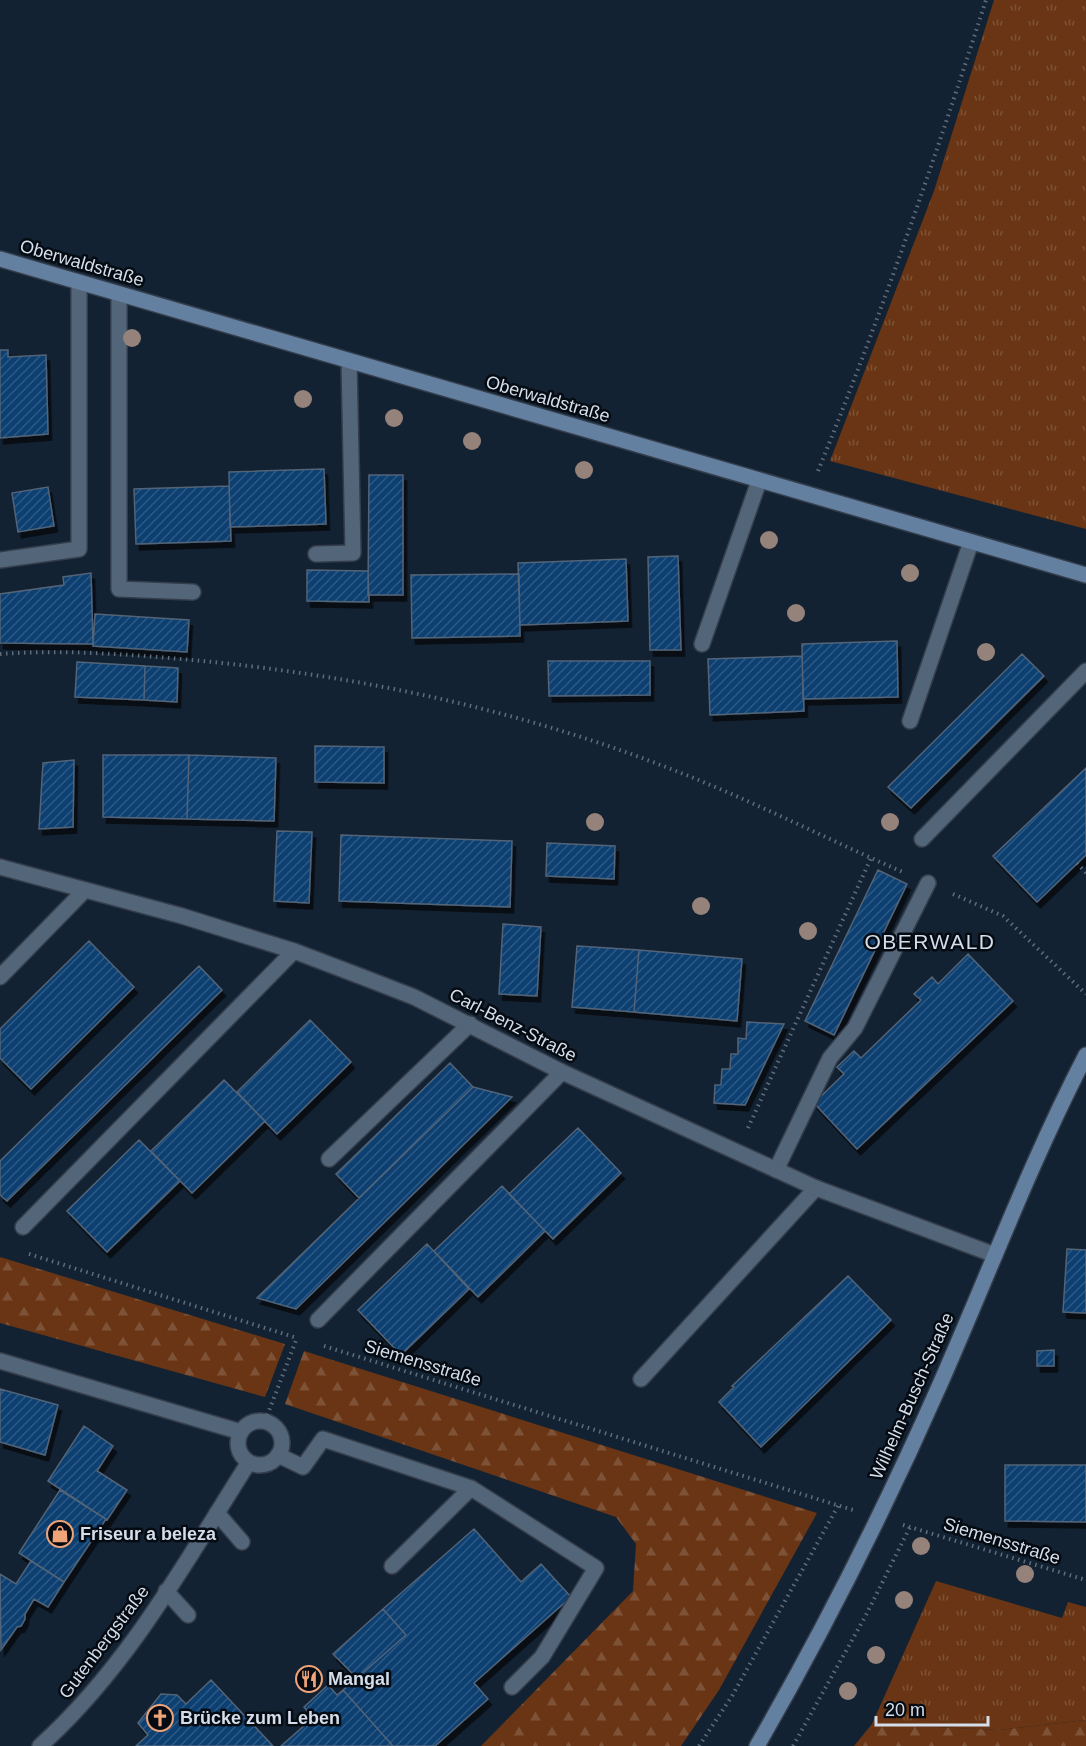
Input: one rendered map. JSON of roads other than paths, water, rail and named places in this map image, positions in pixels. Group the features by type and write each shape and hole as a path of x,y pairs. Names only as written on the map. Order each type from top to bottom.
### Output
{"street":[{"name":"Oberwaldstraße","path":"0,259 1086,575"},
{"path":"0,560 79,549 79,282"},
{"path":"118,294 119,589 193,592"},
{"path":"316,554 353,554 349,361"},
{"path":"702,644 759,481"},
{"path":"910,721 971,542"},
{"path":"922,838 1086,671"},
{"name":"Carl-Benz-Straße","path":"0,867 182,916 294,951 414,997 562,1072 816,1188 995,1255"},
{"path":"776,1170 830,1058 855,1028 928,883"},
{"path":"0,977 85,890"},
{"path":"23,1227 294,951"},
{"path":"329,1159 470,1024"},
{"name":"Wilhelm-Busch-Straße","path":"757,1746 820,1635 879,1517 940,1383 1056,1113 1086,1055"},
{"path":"318,1320 562,1072"},
{"path":"640,1378 816,1188"},
{"path":"0,1361 241,1432"},
{"path":"265,1422 279,1432 282,1443 278,1455 266,1464 249,1462 238,1449 241,1432 248,1424 265,1422"},
{"path":"278,1455 303,1467 323,1439 471,1488 596,1568 542,1657 512,1687"},
{"name":"Gutenbergstraße","path":"40,1746 75,1715 138,1635 249,1462"},
{"path":"392,1566 471,1488"},
{"path":"216,1513 242,1542"},
{"path":"166,1591 188,1615"}],"place":[{"name":"Friseur a beleza","path":"60,1534"},
{"name":"Mangal","path":"309,1679"},
{"name":"Brücke zum Leben","path":"160,1718"}],"district":[{"name":"OBERWALD","path":"930,942"}]}
